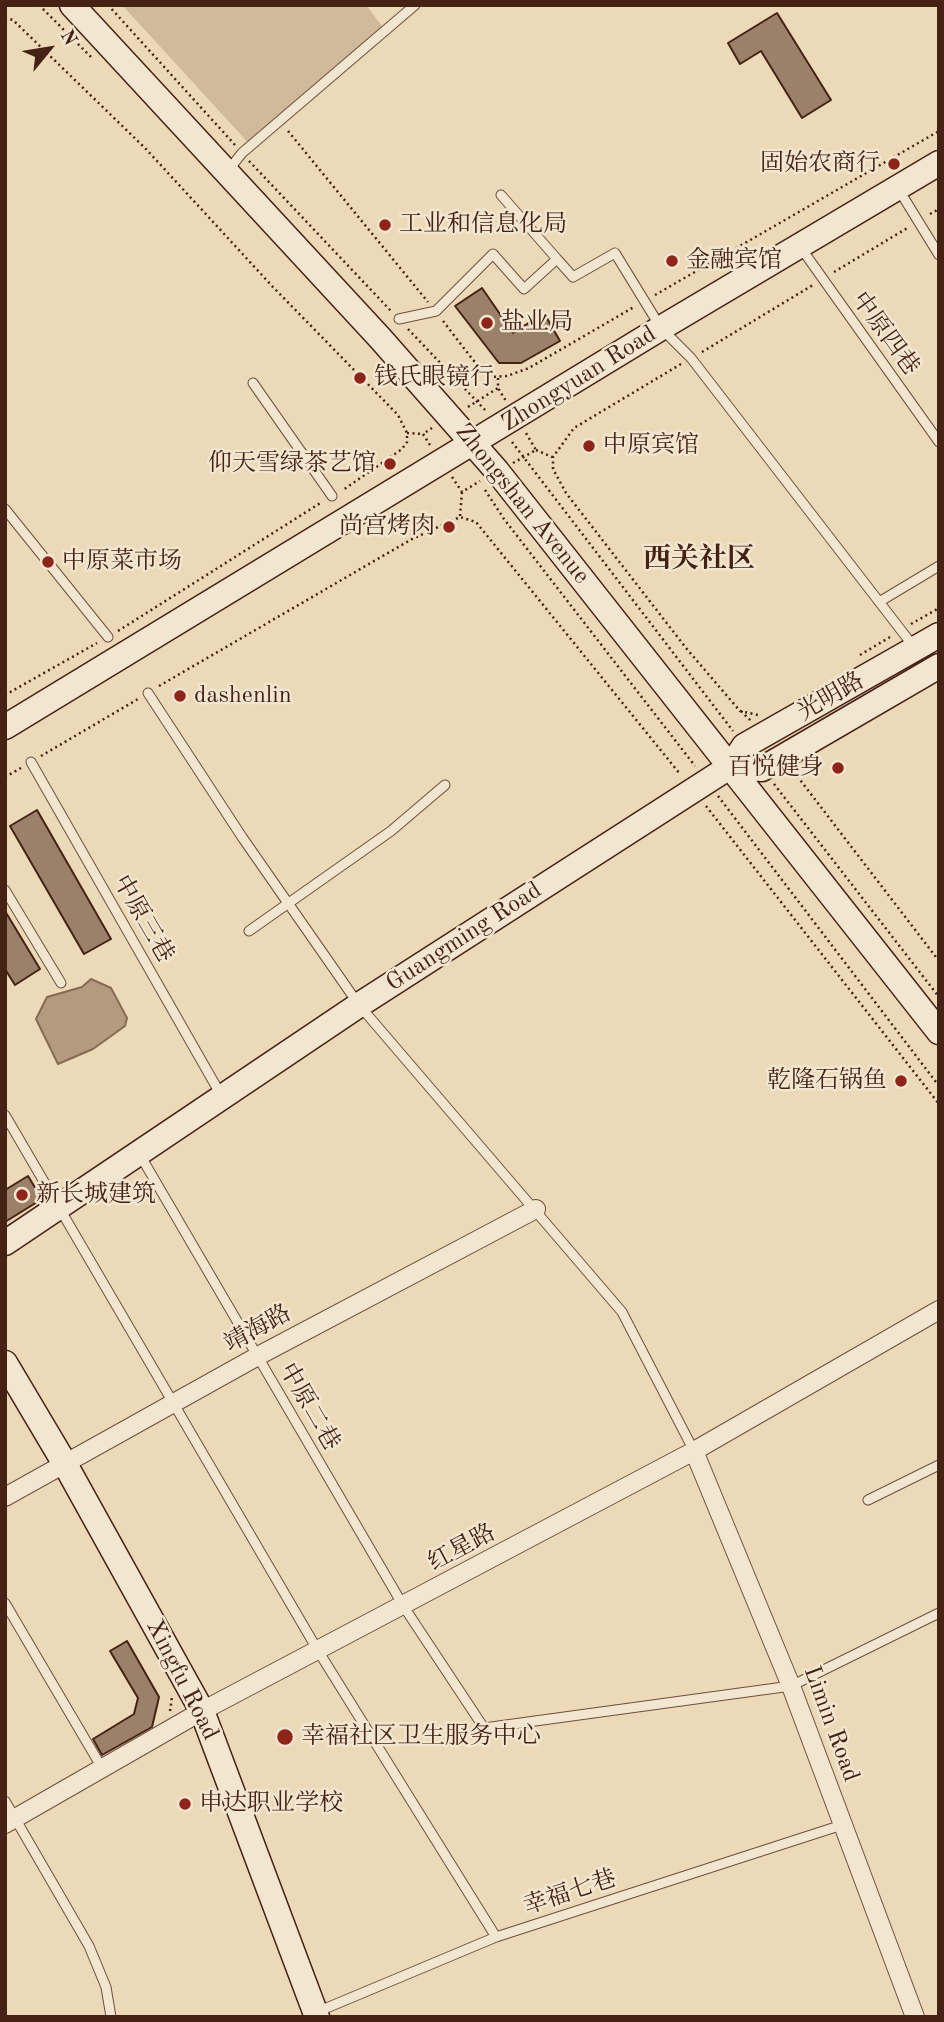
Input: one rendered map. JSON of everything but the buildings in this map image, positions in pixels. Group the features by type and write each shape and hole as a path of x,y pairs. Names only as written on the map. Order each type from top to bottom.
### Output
{"main road":[{"name":"Zhongshan Avenue","path":"72,5 226,173 466,449 731,766 939,1032"},
{"name":"Zhongyuan Road","path":"5,727 661,328 939,163"},
{"name":"光明路","path":"731,766 744,746 765,723 908,639 939,635"},
{"path":"731,766 762,769 939,666"},
{"name":"Guangming Road","path":"5,1243 359,1005 731,766"},
{"name":"Xingfu Road","path":"5,1363 65,1464 202,1711 317,2015"}],"street":[{"name":"靖海路","path":"5,1497 258,1356 536,1209"},
{"name":"红星路","path":"10,1821 202,1711 317,1649 404,1607 694,1451 939,1310"},
{"name":"Limin Road","path":"694,1451 791,1686 915,2017"}],"lane":[{"path":"226,173 242,153 279,120 415,5"},
{"path":"898,188 939,255"},
{"path":"501,195 573,277 615,253 661,328 691,358 908,639"},
{"name":"中原四巷","path":"800,247 939,442"},
{"path":"399,319 436,311 493,254 524,289 558,259"},
{"path":"253,383 332,496"},
{"path":"5,509 107,637"},
{"path":"879,602 939,566"},
{"path":"148,693 288,904 359,1005 622,1312 694,1451"},
{"name":"中原三巷","path":"31,762 222,1096"},
{"path":"249,931 391,831 445,785"},
{"path":"5,890 61,983"},
{"path":"5,1115 317,1649 496,1937"},
{"name":"中原二巷","path":"139,1153 404,1607 484,1728 791,1686"},
{"path":"868,1500 939,1465"},
{"path":"5,1603 102,1768"},
{"path":"791,1686 939,1613"},
{"path":"5,1801 10,1821 89,1946 106,1987 111,2017"},
{"name":"幸福七巷","path":"317,2015 496,1937 842,1825"}],"path":[{"path":"39,5 95,61"},
{"path":"5,18 22,29 146,149 272,286 398,415 407,433 407,442 395,456 107,637 5,695"},
{"path":"279,120 473,360 491,377 529,368 939,131"},
{"path":"765,723 740,711 686,648 566,493 553,469 553,457 574,428 939,209"},
{"path":"498,377 498,388"},
{"path":"407,433 423,434"},
{"path":"466,449 504,519 699,785 939,1104"},
{"path":"536,450 553,457"},
{"path":"460,517 462,492"},
{"path":"5,777 412,539 460,517 476,522 699,785 939,1086"},
{"path":"858,657 908,639 939,608"},
{"path":"740,711 757,715 765,723"},
{"path":"783,757 939,961"},
{"path":"166,1720 172,1698 170,1688"}],"shaded area":[{"path":"122,5 366,5 388,34 254,149"},
{"path":"91,979 111,988 127,1018 125,1026 93,1049 58,1064 36,1019 47,997 82,987"}],"place":[{"name":"固始农商行","path":"894,164"},
{"name":"工业和信息化局","path":"385,225"},
{"name":"金融宾馆","path":"672,261"},
{"name":"盐业局","path":"487,323"},
{"name":"钱氏眼镜行","path":"360,378"},
{"name":"中原宾馆","path":"589,446"},
{"name":"仰天雪绿茶艺馆","path":"390,464"},
{"name":"尚宫烤肉","path":"449,527"},
{"name":"中原菜市场","path":"48,562"},
{"name":"dashenlin","path":"180,696"},
{"name":"百悦健身","path":"838,768"},
{"name":"乾隆石锅鱼","path":"901,1081"},
{"name":"新长城建筑","path":"22,1195"},
{"name":"幸福社区卫生服务中心","path":"285,1737"},
{"name":"申达职业学校","path":"185,1804"}],"district":[{"name":"西关社区","path":"699,560"}]}
